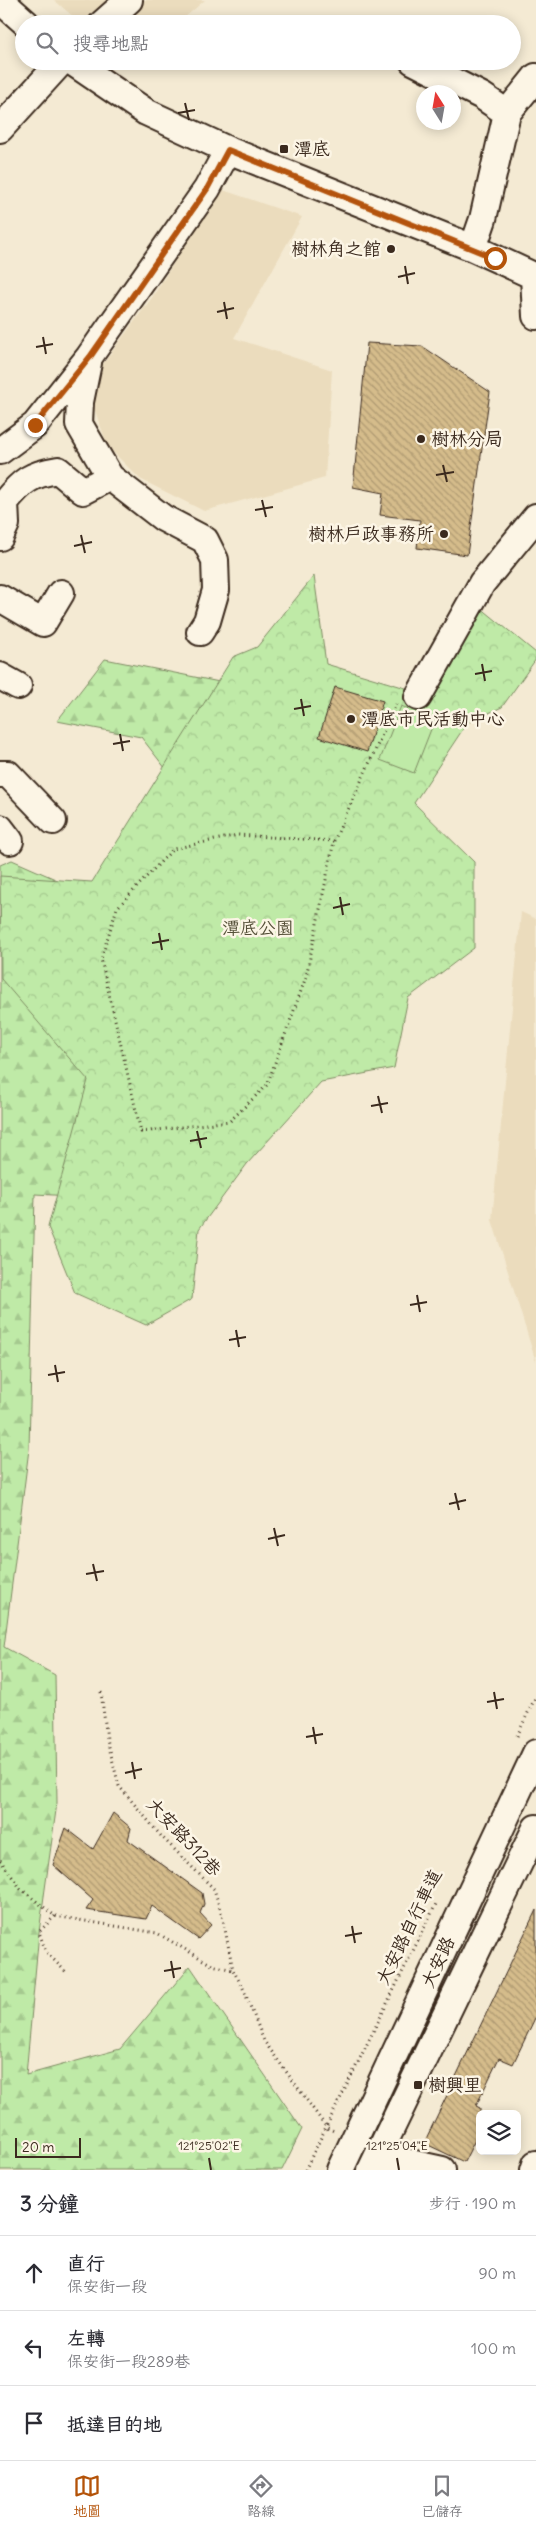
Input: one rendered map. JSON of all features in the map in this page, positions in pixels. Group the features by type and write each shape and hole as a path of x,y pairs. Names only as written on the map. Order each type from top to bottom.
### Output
{"street":[{"path":"0,0 17,15"},
{"path":"0,129 54,70"},
{"path":"83,70 146,112 228,150 473,248 535,277 536,316"},
{"path":"431,70 482,96 507,113"},
{"path":"473,248 483,219 507,113 536,77"},
{"path":"0,451 35,425 90,357 207,189 228,150"},
{"path":"90,357 80,402 79,424 110,477 163,518 206,540 215,560 216,590 207,621 200,632"},
{"path":"0,537 6,524 5,502 20,483 39,473 58,470 83,492 110,477"},
{"path":"418,697 482,583 536,517"},
{"path":"0,598 43,623 61,593"},
{"path":"0,774 8,774 53,821"},
{"name":"大安路","path":"340,2170 526,1746"},
{"name":"大安路","path":"375,2163 536,1828"},
{"path":"375,2163 442,2170"},
{"path":"534,2170 536,2164"}],"path":[{"path":"334,841 238,835 172,849 117,908 101,959 141,1132 230,1121 267,1085 306,977 334,841 394,704 418,697"},
{"name":"大安路312巷","path":"101,1692 107,1739 119,1786 161,1836 214,1889 223,1919 233,1970 243,1988 264,2041 326,2128"},
{"path":"526,1746 536,1696"},
{"path":"0,1860 21,1889 54,1916 157,1933 212,1965 233,1970"},
{"name":"大安路自行車道","path":"305,2170 437,1901"},
{"path":"54,1916 39,1932 46,1952 67,1973"},
{"path":"326,2128 355,2139"}],"shaded area":[{"path":"54,0 205,0 188,15 72,15"},
{"path":"220,189 302,217 234,338 332,370 325,478 204,511 140,479 108,447 93,405 103,364 153,296"},
{"path":"521,912 536,919 536,1362 492,1220"}],"green space":[{"name":"潭底公園","path":"314,576 326,664 409,689 480,607 536,653 536,659 502,707 467,723 414,803 474,862 474,948 408,998 394,1068 321,1082 247,1164 199,1229 192,1299 146,1325 75,1293 48,1227 88,1080 1,979 0,876 92,882 233,657 257,647"},
{"path":"105,659 314,701 200,1203 35,1194 29,1449 4,1647 55,1675 57,1803 39,1932 26,2075 120,2049 190,1966 302,2129 282,2170 0,2170 0,865 12,860 94,896 176,782 141,737 57,721"},
{"path":"401,706 435,719 414,773 380,760"}],"building":[{"name":"樹林分局","path":"367,343 422,346 490,392 467,555 417,548 420,520 380,515 383,493 353,487"},
{"name":"潭底市民活動中心","path":"335,687 383,701 367,752 319,737"},
{"path":"113,1813 131,1828 128,1840 202,1893 204,1904 200,1913 211,1925 198,1939 152,1906 146,1919 86,1910 93,1900 53,1865 66,1828 93,1849"},
{"path":"536,1910 536,2016 513,2064 499,2058 476,2106 480,2110 476,2110 476,2138 464,2162 424,2143"}],"place":[{"name":"潭底","path":"284,149"},
{"name":"樹林角之館","path":"391,249"},
{"name":"樹林分局","path":"421,439"},
{"name":"樹林戶政事務所","path":"444,534"},
{"name":"潭底市民活動中心","path":"351,719"},
{"name":"樹興里","path":"418,2085"}],"route":[{"path":"35,425 90,357 207,189 228,150 495,258"}]}
